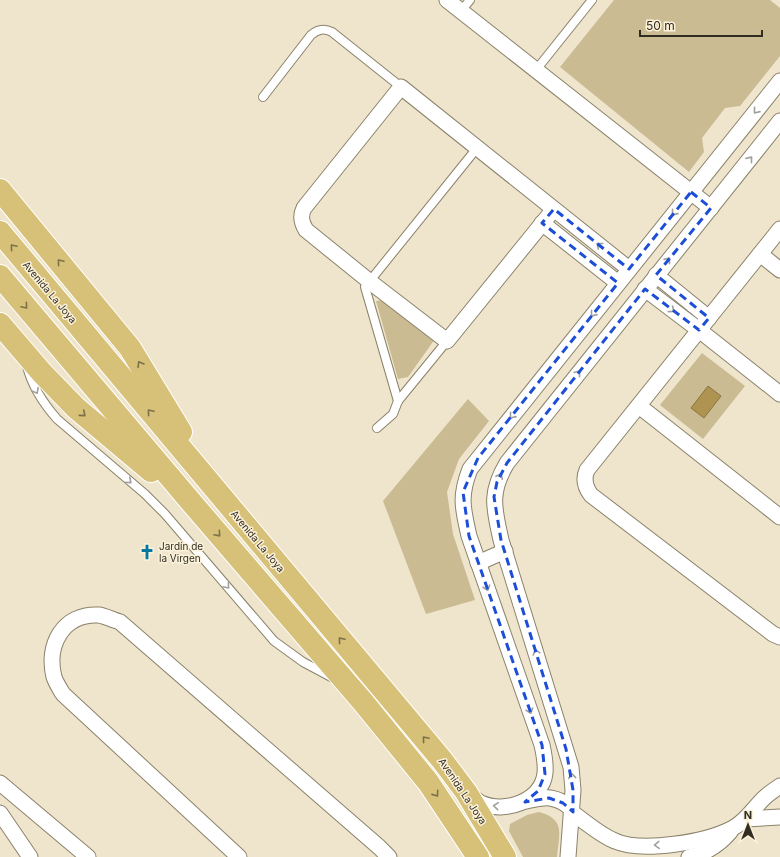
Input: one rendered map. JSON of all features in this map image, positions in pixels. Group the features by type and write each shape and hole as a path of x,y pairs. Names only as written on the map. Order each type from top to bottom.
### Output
{"main road":[{"path":"0,190 130,348 218,493"},
{"name":"Avenida La Joya","path":"0,232 442,760 466,792 505,857"},
{"path":"0,276 197,510 363,702 428,782 458,824 478,857"},
{"path":"0,324 25,354 76,408 197,510"}],"street":[{"path":"447,0 465,5 536,70 710,208"},
{"path":"525,802 538,791 542,784 545,774 544,756 542,745 469,536 463,506 463,492 470,469 780,81"},
{"path":"554,209 447,341 306,230 301,219 302,212 401,87 478,148 629,269"},
{"path":"568,857 573,812 571,767 495,514 494,497 497,482 507,463 780,121"},
{"path":"542,223 618,283"},
{"path":"780,229 587,470 584,482 591,495 774,634 780,637"},
{"path":"760,254 780,270"},
{"path":"656,275 709,318"},
{"path":"645,289 780,394"},
{"path":"639,406 780,517"},
{"path":"478,563 505,551"},
{"path":"239,857 63,694 54,678 52,659 55,641 66,625 81,616 100,615 120,622 389,857"},
{"path":"0,783 88,857"},
{"path":"689,857 708,852 722,842 734,828 746,819 764,798 780,786"},
{"path":"466,792 482,803 491,806 502,806 549,798 569,806 573,812 613,840 623,845 684,844 734,828"},
{"path":"0,813 30,857"},
{"path":"746,819 780,817"}],"lane":[{"path":"536,70 592,0"},
{"path":"263,97 312,35 316,31 326,29 332,32 401,87"},
{"path":"398,402 365,287 478,148"},
{"path":"377,428 393,414 398,402 447,341"},
{"path":"25,354 29,373 35,389 45,405 57,419 145,494 165,514 274,641 303,662 331,677 363,702"}],"highlighted area":[{"path":"691,192 711,208 656,275 709,318 699,330 645,289 507,463 497,482 494,497 501,540 566,749 573,790 573,812 563,803 549,798 525,802 538,791 545,774 542,745 469,536 463,492 478,458 618,283 542,223 554,209 629,269"}],"shaded area":[{"path":"614,0 770,0 780,8 780,56 740,106 725,108 702,138 704,152 689,172 560,67"},
{"path":"384,300 435,339 408,377 398,379 376,301"},
{"path":"702,353 745,386 703,439 660,405"},
{"path":"708,386 721,396 704,418 691,408"},
{"path":"468,399 489,421 459,459 447,492 453,534 475,600 426,614 383,501"},
{"path":"539,812 548,815 553,819 559,829 557,857 523,857 509,831 510,824 527,815"}],"place":[{"name":"Jardín de la Virgen","path":"147,552"}]}
